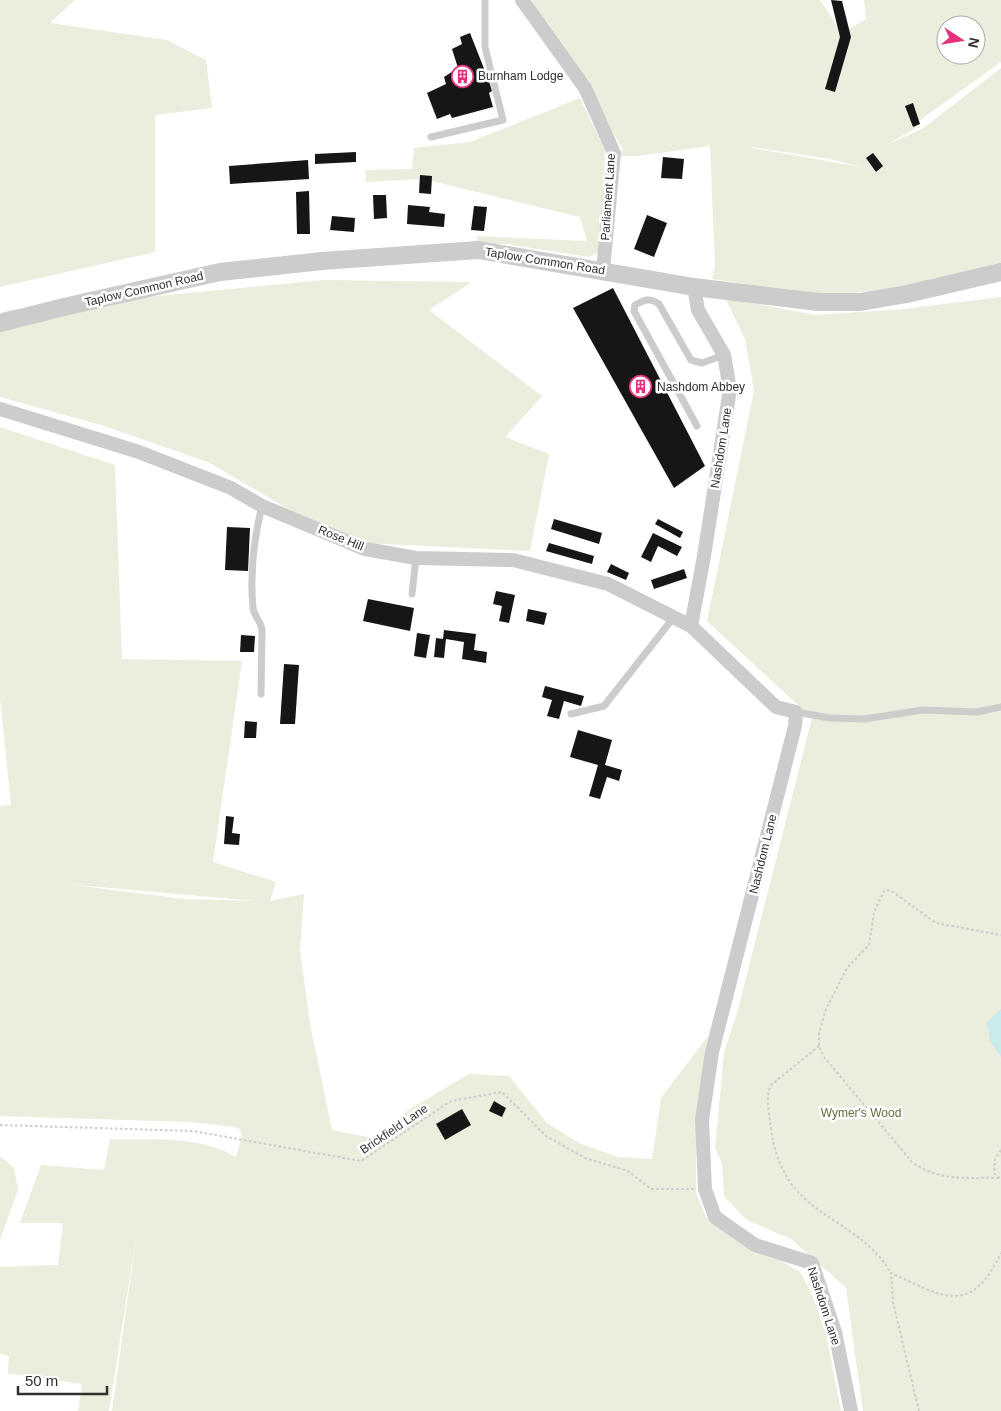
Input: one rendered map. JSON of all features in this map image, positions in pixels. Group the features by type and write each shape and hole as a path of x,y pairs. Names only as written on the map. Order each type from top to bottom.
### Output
{"street":[{"name":"Parliament Lane","path":"522,0 585,88 614,153 603,270"},
{"name":"Taplow Common Road","path":"0,323 220,272 322,261 478,250 694,287 818,302 860,302 906,294 1001,272"},
{"name":"Nashdom Lane","path":"691,626 730,389 724,355 698,310 694,287"},
{"name":"Rose Hill","path":"0,410 139,452 231,488 262,506 365,549 416,558 513,560 608,584 691,626"},
{"path":"691,626 776,708 796,712"},
{"name":"Nashdom Lane","path":"796,712 795,726 712,1052 702,1120 705,1189 715,1217 755,1245 812,1263 835,1332 851,1411"}],"lane":[{"path":"431,138 503,120 485,48 485,0"},
{"path":"698,426 634,311 635,305 646,299 654,300 659,304 691,360 702,363 724,355"},
{"path":"261,694 262,630 261,623 254,614 253,585 256,536 262,506"},
{"path":"412,594 416,558"},
{"path":"571,714 604,706 674,617"},
{"path":"796,712 830,718 864,719 923,710 977,712 1001,707"}],"path":[{"path":"1000,1179 944,1176 927,1172 912,1162 824,1057 819,1046 819,1034 826,1009 847,968 869,945 874,912 884,892 888,890 893,892 936,922 1001,935"},
{"path":"819,1046 770,1086 768,1103 772,1138 786,1178 802,1198 877,1253 891,1273 929,1291 947,1297 964,1296 979,1285 993,1269 1001,1253"},
{"name":"Brickfield Lane","path":"0,1125 192,1131 361,1161 451,1101 502,1092 546,1136 585,1158 628,1171 651,1189 705,1189"},
{"path":"1000,1179 994,1173 995,1159 1001,1150"},
{"path":"891,1273 893,1302 920,1411"}],"green space":[{"path":"0,0 75,0 50,23 167,40 206,60 212,108 155,115 155,252 0,287"},
{"path":"531,0 820,0 842,33 866,19 864,0 1001,0 1001,62 916,123 918,127 886,145 922,129 1001,68 1001,268 885,290 818,296 712,279 715,266 710,146 637,156 618,156 623,149","holes":["752,147 830,159 861,167"]},
{"path":"580,98 605,150 602,241 599,252 589,257 507,244 477,244 477,236 587,241 580,217 423,179 366,182 365,170 412,169 414,148 470,142"},
{"path":"324,280 472,282 429,310 542,396 505,437 549,454 530,551 364,543 290,510 208,462 101,425 0,397 0,313 10,310"},
{"name":"Wymer's Wood","path":"1001,297 1001,1411 863,1411 846,1288 791,1239 747,1220 724,1196 722,1164 715,1148 724,1053 737,1013 812,718 707,621 754,391 745,339 725,298 815,315 904,309"},
{"path":"0,427 115,465 122,659 242,661 213,862 276,882 270,901 304,894 300,951 311,1029 332,1130 373,1138 410,1109 469,1074 509,1076 547,1123 579,1143 618,1157 652,1159 661,1098 708,1036 696,1121 696,1193 706,1217 800,1272 811,1292 826,1334 841,1411 112,1411 137,1231 109,1411 78,1411 82,1384 8,1373 9,1356 0,1354 0,1267 58,1265 63,1223 20,1223 41,1165 104,1170 110,1139 158,1139 191,1142 222,1150 236,1157 242,1136 240,1129 235,1127 190,1122 0,1116 0,806 11,805 0,698","holes":["66,884 256,901 184,899"]},
{"path":"0,1156 14,1168 18,1190 0,1240"}],"water":[{"path":"1001,1009 1001,1057 990,1041 987,1022"}],"building":[{"path":"831,0 842,1 851,37 835,92 825,89 840,37"},
{"name":"Burnham Lodge","path":"470,33 485,71 477,73 479,78 487,75 492,91 489,93 493,107 452,118 450,114 437,119 427,93 446,84 444,77 458,68 452,49 462,44 460,37"},
{"path":"913,103 920,124 913,127 905,106"},
{"path":"356,152 356,162 315,164 315,154"},
{"path":"873,153 883,166 876,172 866,158"},
{"path":"663,157 684,159 682,179 661,178"},
{"path":"308,160 309,179 230,184 229,166"},
{"path":"420,175 432,176 431,194 419,193"},
{"path":"309,191 310,234 297,234 296,192"},
{"path":"373,195 386,195 387,218 374,219"},
{"path":"408,205 430,207 429,212 445,214 444,227 407,224"},
{"path":"474,206 487,207 484,231 471,230"},
{"path":"647,215 667,223 654,257 634,249"},
{"path":"332,216 355,218 354,232 330,230"},
{"name":"Nashdom Abbey","path":"613,288 705,466 674,488 573,308"},
{"path":"554,519 602,533 599,544 551,529"},
{"path":"658,519 683,532 680,538 655,524"},
{"path":"227,527 250,528 248,571 225,570"},
{"path":"653,533 682,547 677,556 658,546 651,562 641,557"},
{"path":"549,543 594,556 592,564 546,551"},
{"path":"611,564 629,573 626,580 607,572"},
{"path":"684,569 687,578 654,589 651,580"},
{"path":"496,591 515,595 509,623 499,621 502,606 493,604"},
{"path":"368,599 414,608 410,631 363,621"},
{"path":"528,609 547,613 544,625 526,621"},
{"path":"444,630 476,634 474,650 487,652 486,663 462,659 464,642 446,639 444,658 434,657 436,638 443,639"},
{"path":"417,633 430,635 426,658 414,656"},
{"path":"241,635 255,636 254,652 240,652"},
{"path":"284,664 299,665 295,724 280,724"},
{"path":"545,686 584,696 581,706 564,701 559,719 547,716 552,700 542,697"},
{"path":"245,721 257,722 256,738 244,738"},
{"path":"578,730 612,740 605,765 622,770 619,781 607,777 600,799 589,796 598,765 570,757"},
{"path":"226,816 234,817 232,833 240,834 239,845 224,844"},
{"path":"494,1101 506,1108 502,1117 489,1111"},
{"path":"462,1109 471,1125 445,1140 436,1124"}],"place":[{"name":"Burnham Lodge","path":"462,76"},
{"name":"Nashdom Abbey","path":"641,387"}]}
